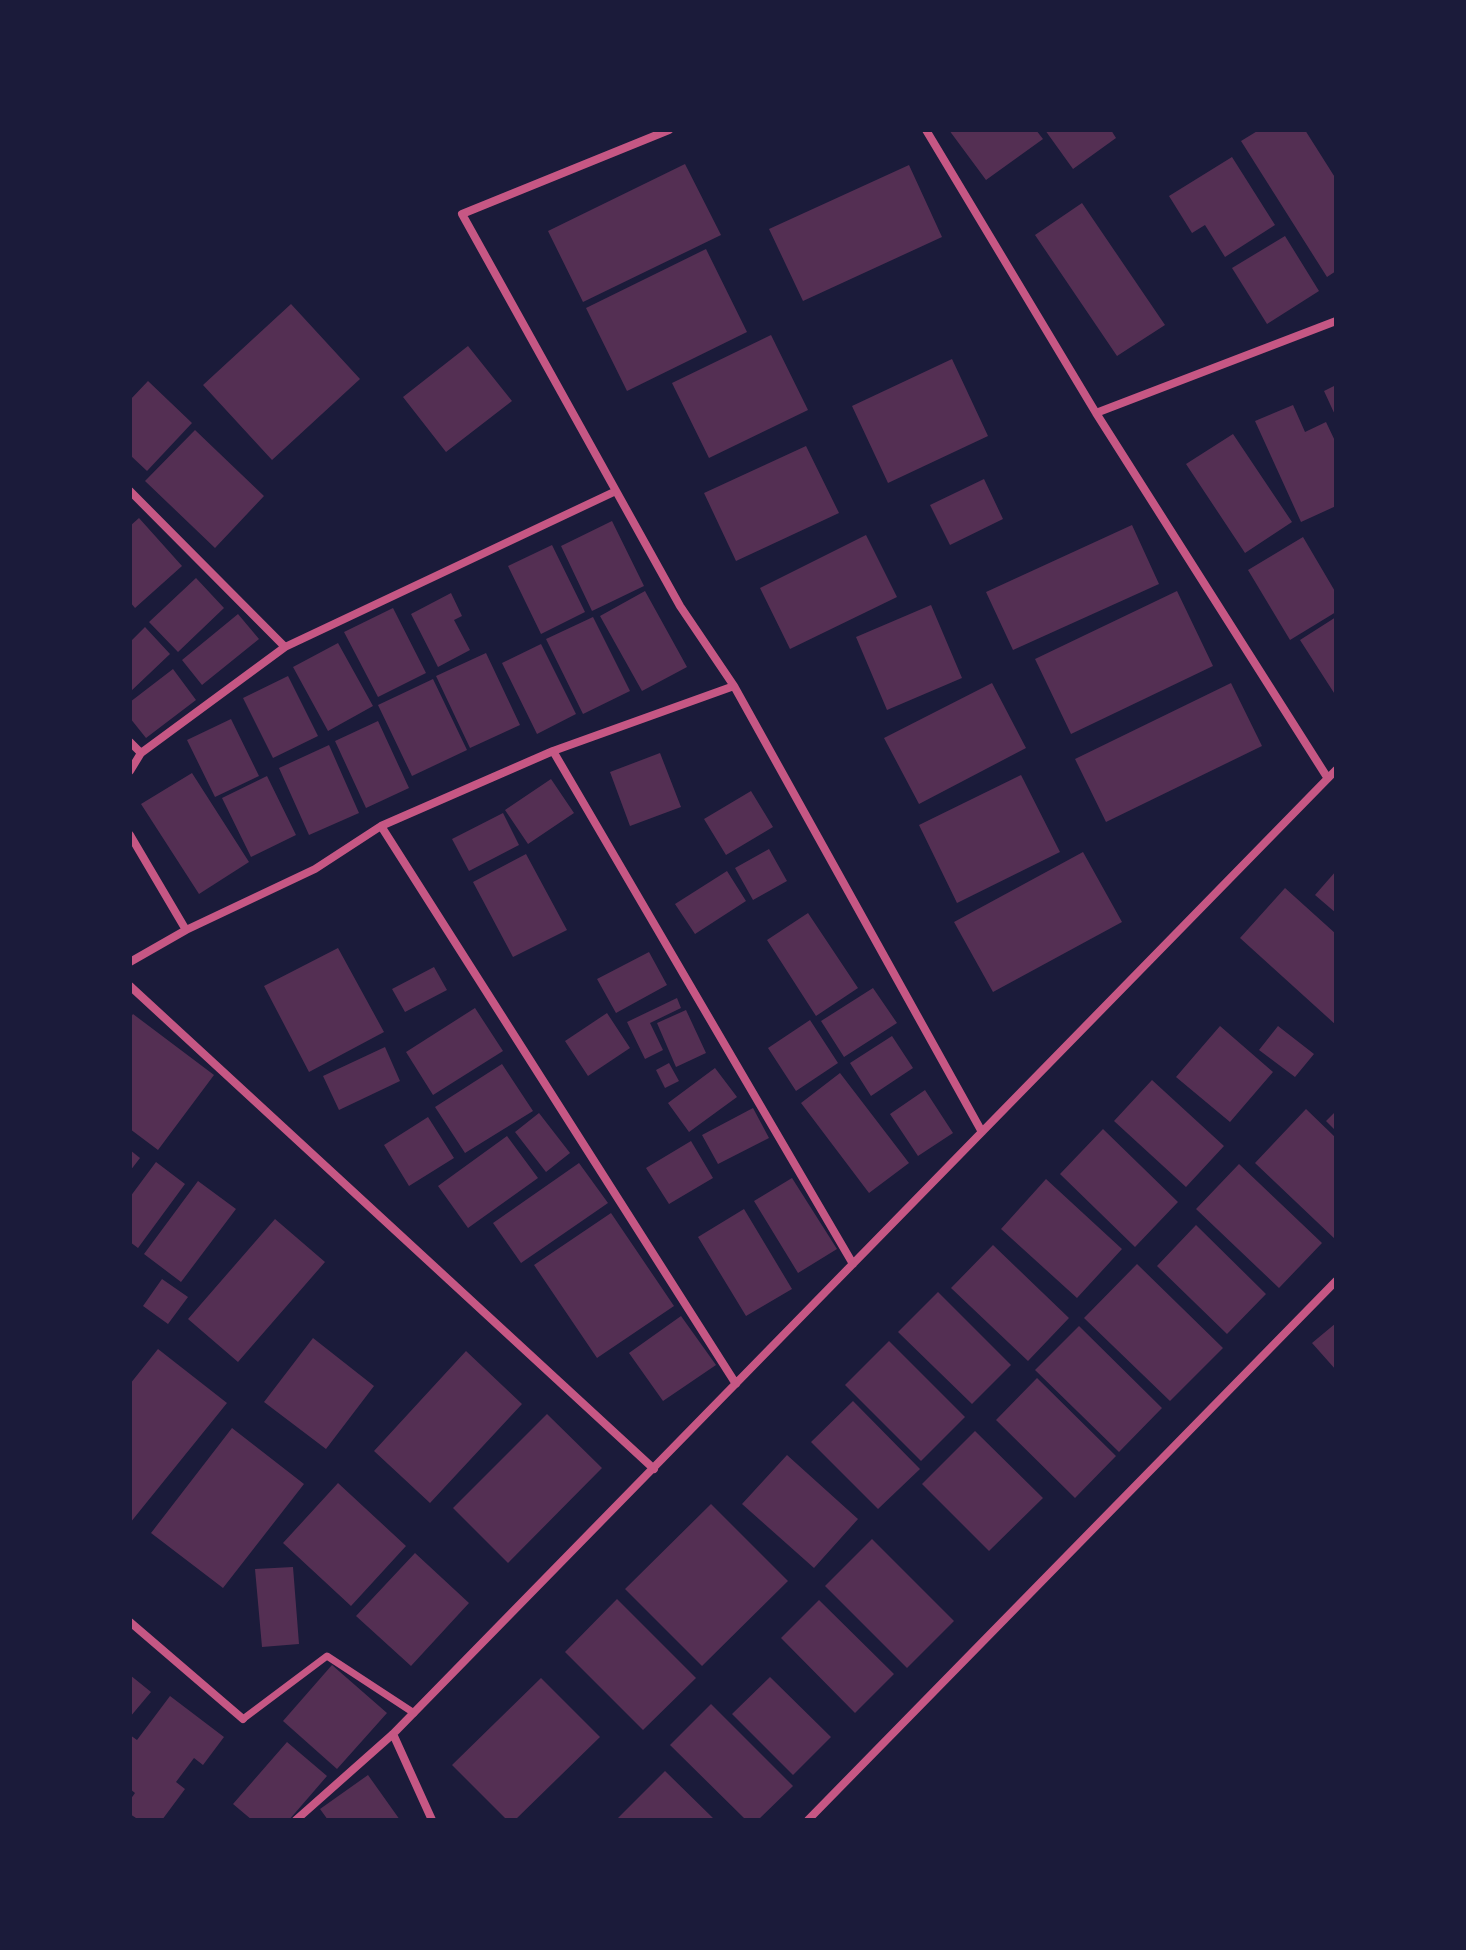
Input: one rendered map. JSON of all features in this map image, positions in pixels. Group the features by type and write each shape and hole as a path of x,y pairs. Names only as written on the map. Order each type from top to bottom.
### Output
{"street":[{"path":"669,130 462,214 680,606 734,686 982,1132"},
{"path":"926,130 1096,413 1327,777"},
{"path":"1096,413 1336,321"},
{"path":"130,491 285,647"},
{"path":"130,771 141,753 285,647 616,491"},
{"path":"130,962 186,930 315,869 381,826 553,751 734,686"},
{"path":"130,742 141,753"},
{"path":"553,751 853,1264"},
{"path":"296,1820 414,1713 1336,770"},
{"path":"381,826 736,1384"},
{"path":"130,835 186,930"},
{"path":"130,986 654,1469"},
{"path":"808,1820 1336,1281"},
{"path":"130,1622 243,1719 327,1656 414,1713"},
{"path":"393,1734 432,1820"}],"building":[{"path":"949,130 1036,130 1043,139 986,180"},
{"path":"1045,130 1111,130 1116,138 1073,169"},
{"path":"1259,130 1305,130 1336,179 1336,271 1327,277 1241,141"},
{"path":"1232,157 1275,225 1225,257 1205,225 1192,233 1169,196"},
{"path":"685,164 721,235 583,302 548,231"},
{"path":"909,165 942,237 803,301 769,229"},
{"path":"1082,203 1165,325 1117,356 1035,235"},
{"path":"1285,236 1319,291 1267,324 1232,268"},
{"path":"706,249 747,332 627,391 586,308"},
{"path":"291,304 360,379 272,460 203,385"},
{"path":"771,335 808,410 709,458 672,383"},
{"path":"468,346 512,401 446,452 403,397"},
{"path":"952,359 988,436 888,483 852,406"},
{"path":"148,381 192,423 147,471 130,455 130,400"},
{"path":"1336,385 1336,417 1324,391"},
{"path":"1293,405 1305,432 1326,422 1336,443 1336,506 1301,522 1255,421"},
{"path":"195,430 264,496 215,548 145,481"},
{"path":"1233,434 1292,522 1245,553 1186,464"},
{"path":"806,446 839,513 736,561 704,493"},
{"path":"984,479 1003,519 950,545 930,505"},
{"path":"139,518 182,566 135,608 130,602 130,526"},
{"path":"612,521 644,586 592,611 561,546"},
{"path":"1132,525 1159,584 1013,650 986,592"},
{"path":"866,535 897,597 790,649 760,588"},
{"path":"1303,537 1336,593 1336,612 1290,640 1248,570"},
{"path":"552,545 585,612 541,634 508,566"},
{"path":"196,578 224,608 178,652 149,622"},
{"path":"645,591 687,667 642,691 600,616"},
{"path":"1177,591 1213,666 1071,734 1035,659"},
{"path":"451,593 462,616 454,620 470,650 438,667 411,614"},
{"path":"931,605 962,678 887,710 856,637"},
{"path":"393,608 426,673 378,697 344,632"},
{"path":"238,614 259,639 202,685 182,660"},
{"path":"593,617 630,691 583,714 546,639"},
{"path":"1336,617 1336,696 1300,640"},
{"path":"145,627 170,654 130,692 130,642"},
{"path":"338,643 373,706 328,731 293,667"},
{"path":"541,644 576,714 537,734 502,663"},
{"path":"486,653 520,725 470,748 436,676"},
{"path":"173,669 196,700 146,738 130,718 130,702"},
{"path":"288,676 318,736 273,758 243,698"},
{"path":"433,679 467,750 412,776 378,705"},
{"path":"992,683 1026,748 919,804 884,738"},
{"path":"1231,683 1262,746 1106,822 1075,759"},
{"path":"231,719 259,776 215,797 187,740"},
{"path":"378,721 409,788 366,808 335,741"},
{"path":"329,745 359,813 309,835 279,768"},
{"path":"660,753 681,807 630,826 610,772"},
{"path":"192,773 249,862 199,894 141,804"},
{"path":"1021,775 1060,852 957,903 919,825"},
{"path":"267,776 296,835 251,857 222,798"},
{"path":"551,779 574,813 528,844 505,810"},
{"path":"751,791 773,827 726,855 704,819"},
{"path":"503,813 519,845 469,871 452,839"},
{"path":"769,849 787,881 753,900 735,868"},
{"path":"1083,852 1122,922 993,992 954,922"},
{"path":"526,854 567,930 513,957 473,882"},
{"path":"727,871 746,901 695,934 675,904"},
{"path":"1336,871 1336,913 1315,895"},
{"path":"1285,888 1336,934 1336,1025 1240,938"},
{"path":"808,913 858,988 816,1016 767,940"},
{"path":"338,948 384,1032 309,1072 264,986"},
{"path":"649,952 667,985 616,1013 597,979"},
{"path":"434,967 447,990 405,1012 392,989"},
{"path":"873,988 897,1023 844,1057 821,1021"},
{"path":"677,998 681,1008 650,1023 663,1050 645,1059 627,1022"},
{"path":"475,1008 503,1051 433,1095 406,1052"},
{"path":"686,1010 706,1053 676,1067 657,1023"},
{"path":"607,1013 630,1048 588,1076 565,1041"},
{"path":"133,1014 214,1075 158,1150 130,1129 130,1018"},
{"path":"810,1020 838,1063 796,1091 768,1048"},
{"path":"1220,1026 1273,1072 1230,1122 1176,1077"},
{"path":"1278,1026 1314,1054 1295,1077 1259,1050"},
{"path":"892,1036 913,1068 871,1096 850,1063"},
{"path":"385,1047 400,1081 339,1110 323,1076"},
{"path":"669,1063 679,1081 665,1088 656,1070"},
{"path":"502,1064 533,1111 465,1153 435,1107"},
{"path":"715,1068 737,1097 689,1132 668,1103"},
{"path":"840,1073 909,1163 869,1193 801,1103"},
{"path":"1152,1080 1224,1146 1186,1187 1114,1121"},
{"path":"925,1090 953,1133 918,1156 890,1114"},
{"path":"753,1108 769,1138 718,1164 702,1135"},
{"path":"1306,1109 1336,1138 1336,1240 1255,1163"},
{"path":"1336,1111 1336,1131 1326,1121"},
{"path":"539,1113 570,1153 546,1172 515,1132"},
{"path":"428,1117 454,1158 409,1186 384,1145"},
{"path":"1103,1129 1178,1202 1135,1247 1060,1174"},
{"path":"507,1136 538,1178 468,1228 438,1186"},
{"path":"691,1141 713,1178 669,1204 646,1168"},
{"path":"130,1150 140,1158 130,1171"},
{"path":"156,1162 185,1184 138,1248 130,1242 130,1197"},
{"path":"579,1163 608,1203 521,1263 493,1223"},
{"path":"1239,1164 1322,1243 1279,1288 1196,1209"},
{"path":"792,1178 837,1249 798,1273 754,1201"},
{"path":"1046,1179 1122,1249 1077,1298 1001,1229"},
{"path":"198,1181 236,1209 181,1282 144,1254"},
{"path":"744,1209 792,1289 746,1316 698,1237"},
{"path":"611,1213 674,1306 597,1358 534,1265"},
{"path":"275,1219 325,1262 238,1362 188,1319"},
{"path":"1196,1225 1266,1294 1227,1334 1157,1266"},
{"path":"993,1245 1069,1318 1028,1361 951,1288"},
{"path":"1137,1264 1223,1348 1170,1401 1084,1318"},
{"path":"162,1279 188,1297 168,1324 143,1306"},
{"path":"938,1292 1011,1365 972,1404 898,1332"},
{"path":"681,1316 716,1365 663,1401 629,1353"},
{"path":"1336,1323 1336,1370 1312,1343"},
{"path":"1079,1326 1162,1408 1119,1452 1035,1370"},
{"path":"313,1338 374,1386 326,1449 264,1402"},
{"path":"889,1341 965,1417 921,1461 845,1385"},
{"path":"158,1349 227,1403 130,1523 130,1384"},
{"path":"466,1351 522,1404 430,1503 374,1451"},
{"path":"1037,1378 1116,1456 1075,1498 996,1420"},
{"path":"853,1401 920,1469 878,1509 811,1442"},
{"path":"547,1414 602,1468 508,1563 453,1508"},
{"path":"232,1428 304,1484 223,1588 151,1533"},
{"path":"975,1431 1043,1498 989,1551 922,1484"},
{"path":"787,1455 858,1519 814,1568 742,1504"},
{"path":"338,1483 406,1546 351,1606 283,1543"},
{"path":"711,1504 788,1581 702,1666 625,1589"},
{"path":"872,1539 954,1621 907,1668 825,1586"},
{"path":"415,1553 469,1603 411,1666 356,1616"},
{"path":"293,1567 299,1644 262,1647 255,1569"},
{"path":"617,1599 696,1678 643,1730 565,1652"},
{"path":"819,1600 894,1674 855,1713 781,1638"},
{"path":"332,1665 387,1713 337,1769 283,1721"},
{"path":"130,1675 151,1692 130,1717"},
{"path":"770,1677 831,1737 793,1775 732,1714"},
{"path":"541,1678 600,1737 515,1820 507,1820 452,1765"},
{"path":"170,1696 224,1737 203,1765 194,1758 176,1782 185,1789 162,1820 139,1820 130,1814 130,1800 135,1793 130,1789 130,1735 137,1740"},
{"path":"711,1704 793,1786 758,1820 746,1820 670,1745"},
{"path":"287,1742 327,1776 289,1820 252,1820 233,1804"},
{"path":"665,1771 715,1820 616,1820"},
{"path":"368,1775 400,1820 328,1820 320,1809"}]}
